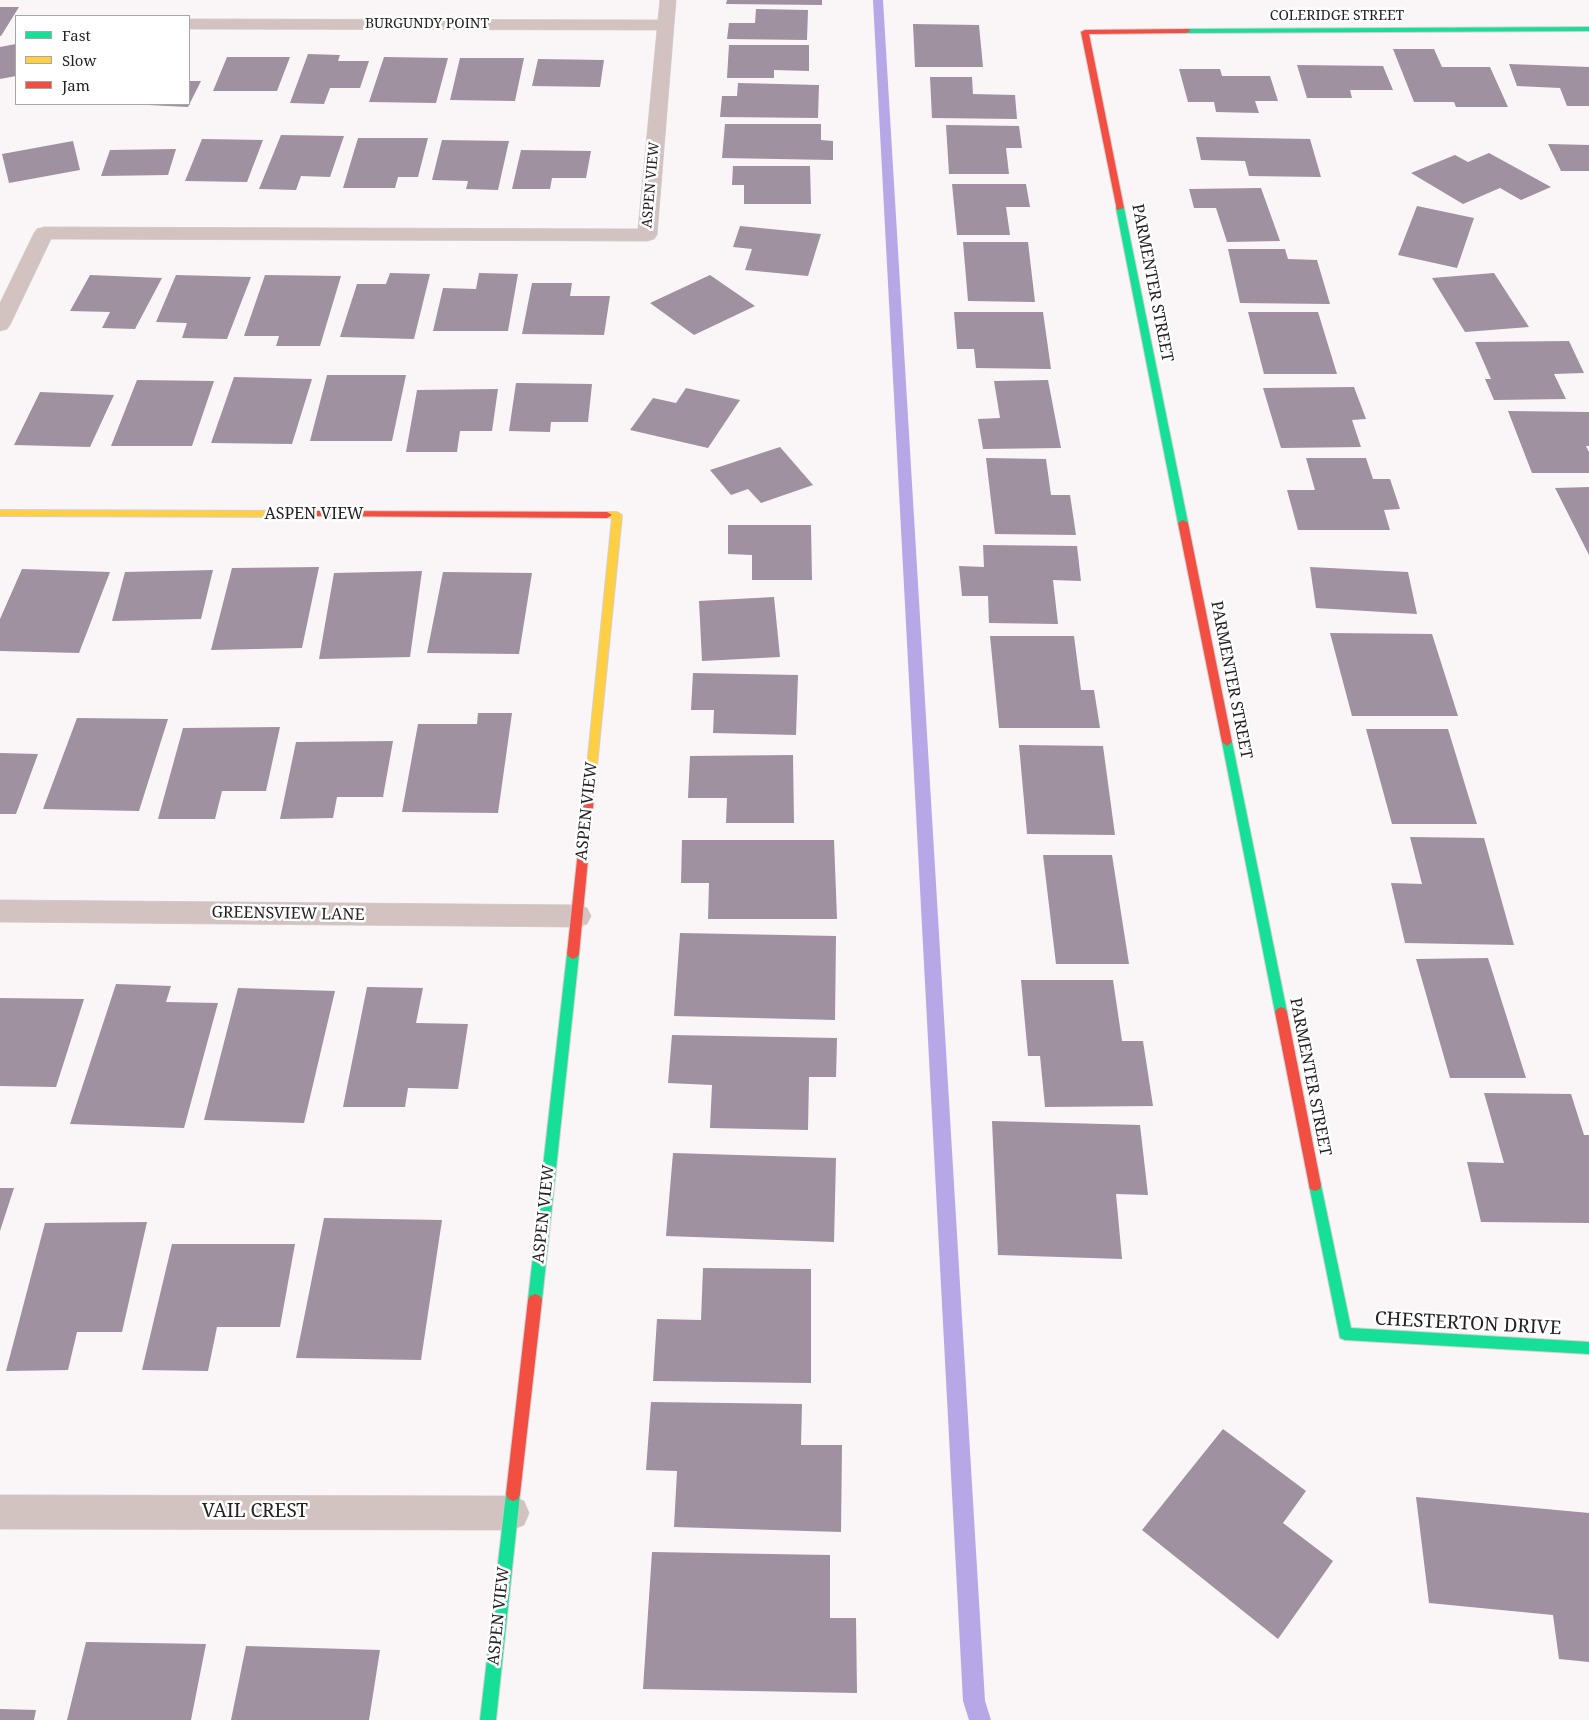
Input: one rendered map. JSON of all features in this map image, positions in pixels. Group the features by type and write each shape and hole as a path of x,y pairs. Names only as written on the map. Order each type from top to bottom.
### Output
{"street":[{"name":"ASPEN VIEW","path":"0,325 44,233 647,235 668,0"},
{"name":"BURGUNDY POINT","path":"190,24 665,25"},
{"name":"COLERIDGE STREET","path":"1085,32 1589,29"},
{"name":"PARMENTER STREET","path":"1085,32 1345,1334"},
{"name":"ASPEN VIEW","path":"0,513 617,515 577,916 488,1720"},
{"name":"GREENSVIEW LANE","path":"0,911 577,916"},
{"name":"CHESTERTON DRIVE","path":"1345,1334 1589,1348"},
{"name":"VAIL CREST","path":"0,1512 511,1513"}],"building":[{"path":"727,0 822,0 822,5 726,4"},
{"path":"0,7 19,7 1,36 0,36"},
{"path":"756,9 808,10 807,40 727,39 729,23 755,23"},
{"path":"913,24 979,25 983,67 915,67"},
{"path":"15,44 15,76 0,79 0,47"},
{"path":"729,45 809,45 809,71 774,70 774,78 727,78"},
{"path":"1393,49 1434,49 1442,67 1490,67 1508,107 1456,107 1454,102 1414,102"},
{"path":"308,54 340,55 338,61 369,61 360,88 330,88 324,104 290,103"},
{"path":"227,57 290,57 277,91 213,91"},
{"path":"384,57 448,58 436,103 369,102"},
{"path":"460,58 524,58 515,101 450,100"},
{"path":"538,59 604,60 600,87 532,86"},
{"path":"1509,64 1589,67 1589,106 1567,106 1560,88 1517,86"},
{"path":"1297,65 1383,66 1393,90 1350,90 1352,98 1307,98"},
{"path":"1179,69 1220,69 1222,76 1270,76 1278,101 1255,101 1259,113 1216,112 1214,102 1188,102"},
{"path":"930,77 972,77 973,94 1015,95 1017,119 932,118"},
{"path":"190,81 201,81 190,103"},
{"path":"738,83 819,85 818,118 720,117 722,96 737,96"},
{"path":"148,105 189,105 188,107"},
{"path":"725,124 821,124 821,140 833,141 833,160 722,158"},
{"path":"946,125 1019,126 1022,148 1006,148 1009,174 949,174"},
{"path":"281,135 344,136 330,177 301,176 296,190 259,189"},
{"path":"1196,137 1310,139 1321,177 1249,176 1245,161 1201,160"},
{"path":"358,138 428,138 418,177 398,177 395,188 343,188"},
{"path":"202,139 263,140 247,182 185,181"},
{"path":"442,140 509,141 498,190 466,189 468,181 432,180"},
{"path":"73,141 80,170 9,183 2,154"},
{"path":"1548,144 1589,145 1589,171 1561,171"},
{"path":"176,149 168,175 101,176 110,150"},
{"path":"521,150 591,151 586,178 552,178 550,189 512,189"},
{"path":"1489,153 1551,187 1521,200 1500,188 1463,204 1411,173 1455,155 1468,162"},
{"path":"733,166 810,166 811,204 744,204 744,185 732,185"},
{"path":"952,184 1026,184 1030,207 1006,207 1010,235 957,235"},
{"path":"1261,188 1280,241 1227,242 1216,208 1194,208 1189,189"},
{"path":"1417,206 1474,218 1457,268 1398,255"},
{"path":"740,226 821,234 808,276 745,270 752,249 733,247"},
{"path":"963,242 1028,242 1035,302 968,301"},
{"path":"1228,249 1285,249 1288,259 1317,260 1330,304 1240,303"},
{"path":"390,273 430,274 414,339 340,337 357,284 386,284"},
{"path":"479,273 518,274 508,331 433,331 443,288 476,289"},
{"path":"1494,273 1529,327 1465,332 1432,278"},
{"path":"90,275 162,278 135,329 102,328 110,312 70,311"},
{"path":"176,275 251,277 227,339 182,338 187,323 156,322"},
{"path":"265,275 341,276 320,346 276,346 279,336 244,336"},
{"path":"710,275 755,306 694,335 650,303"},
{"path":"532,283 572,283 570,296 610,296 604,335 522,334"},
{"path":"954,312 1043,312 1051,369 976,368 974,349 957,349"},
{"path":"1248,312 1318,312 1337,374 1264,374"},
{"path":"1569,341 1584,373 1554,374 1566,399 1494,400 1485,379 1491,379 1475,342"},
{"path":"327,375 406,375 392,441 310,441"},
{"path":"234,377 312,379 292,444 211,443"},
{"path":"137,380 214,381 192,446 111,446"},
{"path":"1048,380 1061,448 983,449 978,419 1000,418 994,381"},
{"path":"516,383 592,384 588,422 551,422 550,432 509,431"},
{"path":"1354,387 1366,419 1352,420 1361,447 1281,448 1263,388"},
{"path":"686,388 740,400 708,448 630,430 653,398 676,403"},
{"path":"498,389 492,431 460,431 457,452 406,452 417,390"},
{"path":"40,392 114,395 90,447 14,445"},
{"path":"1508,411 1589,412 1589,446 1586,446 1589,452 1589,473 1532,473"},
{"path":"780,447 813,485 761,503 748,489 731,495 710,470"},
{"path":"986,458 1046,459 1051,495 1070,495 1076,535 995,534"},
{"path":"1306,458 1366,458 1373,479 1390,479 1400,509 1384,510 1390,530 1298,530 1287,490 1315,490"},
{"path":"1589,487 1589,555 1555,488"},
{"path":"728,525 811,525 812,580 752,580 752,555 728,554"},
{"path":"983,545 1077,546 1081,581 1053,580 1058,624 989,623 988,596 962,596 959,566 984,567"},
{"path":"319,567 302,648 211,650 232,568"},
{"path":"1310,567 1408,572 1417,614 1316,608"},
{"path":"22,569 110,572 79,653 0,651 0,619"},
{"path":"213,570 201,619 112,621 125,572"},
{"path":"422,571 410,657 319,659 334,573"},
{"path":"443,572 532,573 519,654 427,653"},
{"path":"774,597 780,657 702,661 699,601"},
{"path":"1330,633 1432,634 1458,716 1352,716"},
{"path":"990,636 1074,636 1081,690 1094,690 1100,728 999,728"},
{"path":"693,673 798,675 796,735 713,733 714,710 691,710"},
{"path":"478,713 512,713 498,813 402,812 418,724 477,724"},
{"path":"77,718 168,719 139,811 43,809"},
{"path":"280,727 266,791 222,791 215,819 158,819 183,728"},
{"path":"1366,729 1448,729 1477,824 1392,824"},
{"path":"393,741 383,797 337,797 333,818 280,819 296,742"},
{"path":"1019,745 1103,746 1115,835 1027,834"},
{"path":"0,753 38,754 16,814 0,814"},
{"path":"793,755 794,823 726,823 727,798 688,798 690,756"},
{"path":"1410,837 1484,838 1514,945 1405,943 1391,883 1422,884"},
{"path":"682,840 834,840 837,919 708,919 709,883 681,883"},
{"path":"1043,855 1112,855 1129,964 1056,964"},
{"path":"680,933 836,936 835,1020 674,1016"},
{"path":"1488,958 1526,1078 1450,1078 1416,959"},
{"path":"1021,980 1113,980 1122,1041 1143,1041 1153,1106 1045,1107 1040,1056 1028,1056"},
{"path":"116,984 171,986 166,1002 218,1003 184,1128 70,1124"},
{"path":"367,987 423,988 416,1023 468,1024 458,1089 408,1088 405,1107 343,1107"},
{"path":"238,988 335,991 304,1123 204,1120"},
{"path":"0,998 84,999 56,1087 0,1086"},
{"path":"672,1035 837,1038 836,1077 809,1077 808,1130 710,1128 712,1085 668,1083"},
{"path":"1484,1093 1571,1094 1584,1135 1589,1135 1589,1223 1481,1222 1467,1162 1504,1163"},
{"path":"992,1121 1140,1125 1148,1195 1116,1194 1122,1259 998,1255"},
{"path":"673,1153 836,1158 834,1242 666,1236"},
{"path":"0,1188 14,1188 0,1231"},
{"path":"324,1218 442,1220 421,1360 296,1358"},
{"path":"147,1222 122,1332 77,1332 68,1370 6,1371 45,1223"},
{"path":"172,1244 295,1244 280,1327 217,1327 208,1371 142,1370"},
{"path":"703,1268 811,1269 811,1383 653,1381 657,1319 701,1320"},
{"path":"651,1402 802,1404 801,1445 842,1445 841,1532 674,1527 677,1471 646,1470"},
{"path":"1223,1429 1306,1491 1283,1523 1333,1561 1278,1639 1142,1530"},
{"path":"1416,1497 1589,1513 1589,1662 1559,1659 1553,1615 1429,1603"},
{"path":"652,1552 830,1555 830,1618 856,1618 857,1693 643,1689"},
{"path":"86,1642 206,1644 191,1720 67,1720"},
{"path":"246,1646 380,1650 369,1720 231,1720"},
{"path":"0,1709 36,1710 34,1720 0,1720"}],"waterway":[{"path":"878,0 974,1701 980,1720"}],"traffic: fast":[{"path":"1186,31 1589,29"},
{"path":"1120,208 1183,523"},
{"path":"1227,742 1281,1012"},
{"path":"535,1300 573,954"},
{"path":"1315,1185 1345,1334 1589,1348"},
{"path":"488,1720 513,1494"}],"traffic: slow":[{"path":"0,513 311,514"},
{"path":"590,786 617,515 607,515"}],"traffic: jam":[{"path":"1120,208 1085,32 1186,31"},
{"path":"311,514 607,515"},
{"path":"1183,523 1227,742"},
{"path":"573,954 590,786"},
{"path":"1281,1012 1315,1185"},
{"path":"513,1494 535,1300"}]}
